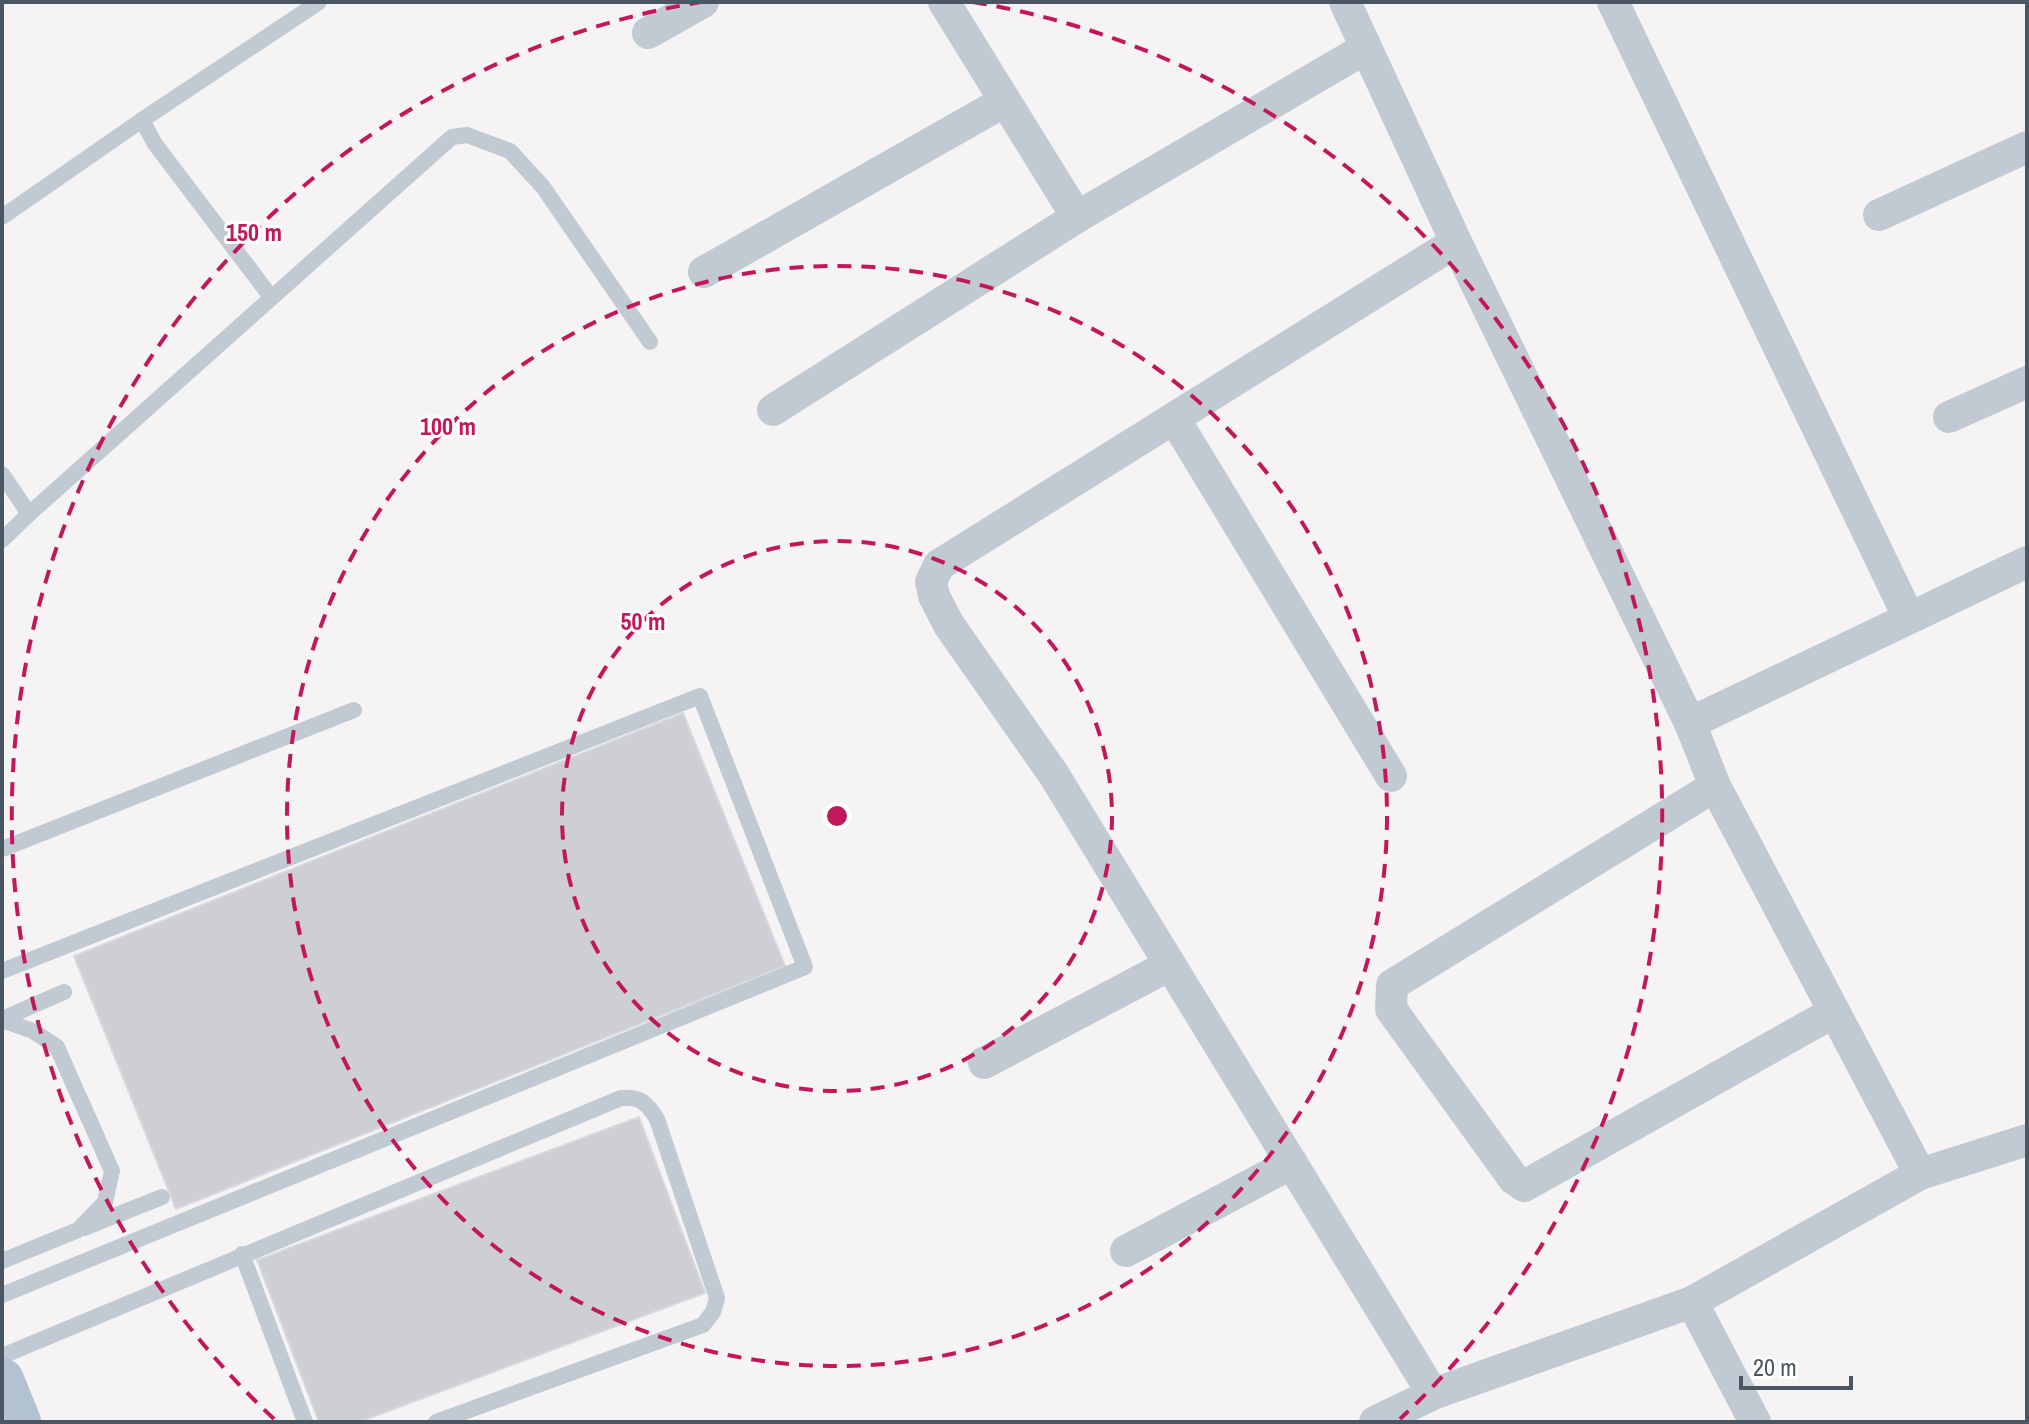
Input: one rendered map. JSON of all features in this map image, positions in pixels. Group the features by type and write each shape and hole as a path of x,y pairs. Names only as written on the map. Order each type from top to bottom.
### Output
{"main road":[{"path":"2,1380 19,1422"}],"street":[{"path":"648,33 703,2"},
{"path":"944,2 1077,217"},
{"path":"1345,2 1456,242 1690,723 1715,786 1920,1174"},
{"path":"1613,2 1909,618"},
{"path":"773,410 1077,217 1366,48"},
{"path":"704,272 1005,101"},
{"path":"1879,215 2027,147"},
{"path":"1433,1394 1054,775 949,625 934,596 931,582 939,565 1456,242"},
{"path":"1949,417 2027,382"},
{"path":"1174,418 1391,776"},
{"path":"1690,723 2027,562"},
{"path":"1715,786 1392,985 1391,1009 1514,1179 1524,1186 1834,1012"},
{"path":"984,1063 1170,965"},
{"path":"1375,1422 1433,1394 1692,1302 1920,1174 2027,1140"},
{"path":"1126,1251 1292,1163"},
{"path":"1692,1302 1755,1422"}],"lane":[{"path":"2,217 319,2"},
{"path":"142,120 155,144 271,297"},
{"path":"2,540 452,137 467,135 510,151 543,187 650,342"},
{"path":"2,474 29,514"},
{"path":"2,971 700,696 805,967 2,1295"},
{"path":"2,849 354,710"},
{"path":"2,1019 64,992"},
{"path":"2,1019 33,1031 57,1047 112,1171 105,1202 78,1230"},
{"path":"2,1356 621,1098 635,1097 648,1104 657,1119 717,1298 713,1312 703,1325 436,1422"},
{"path":"2,1261 162,1197"},
{"path":"242,1254 305,1422"}],"building":[{"path":"683,713 785,966 176,1209 74,956"},
{"path":"639,1117 705,1293 359,1422 319,1422 257,1260"}]}
